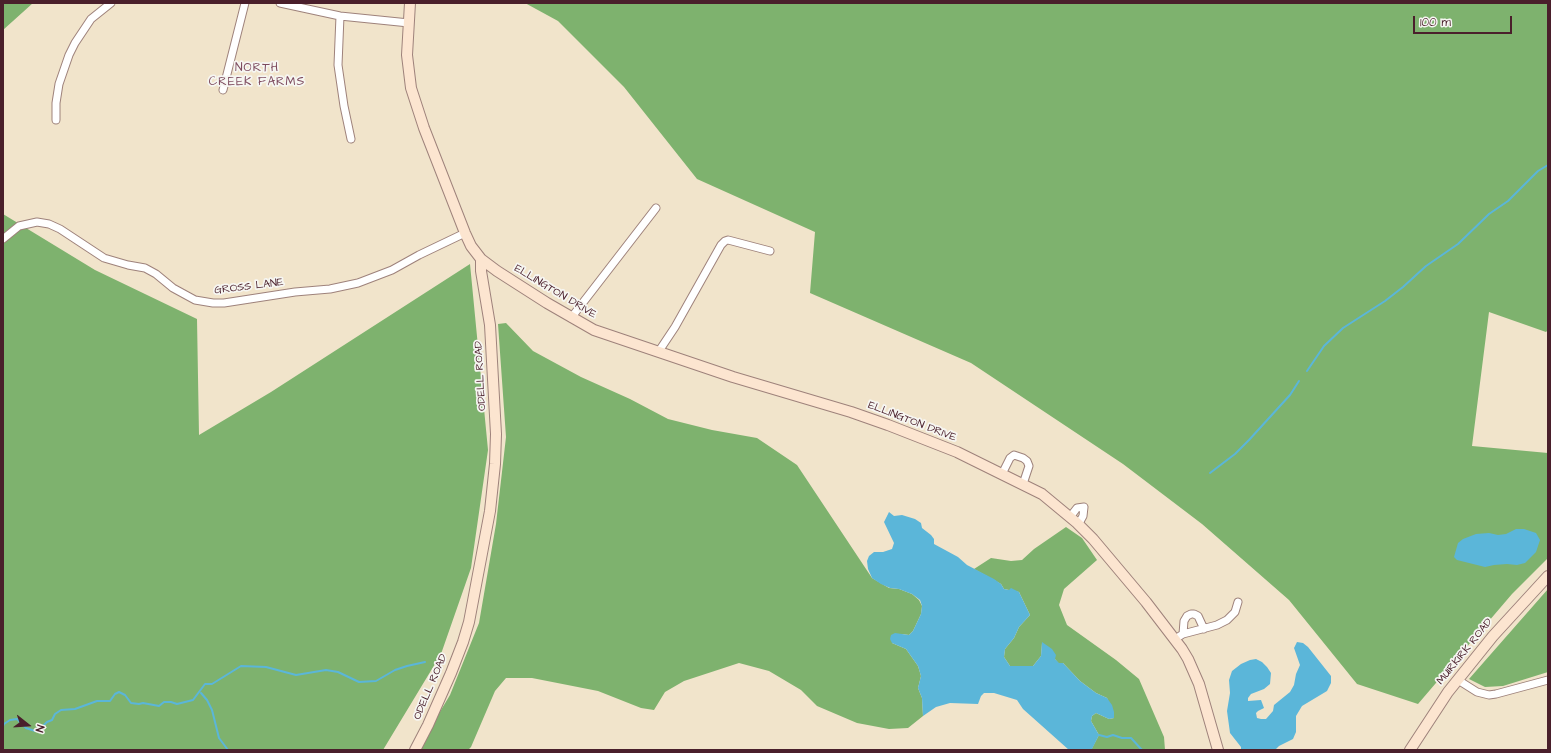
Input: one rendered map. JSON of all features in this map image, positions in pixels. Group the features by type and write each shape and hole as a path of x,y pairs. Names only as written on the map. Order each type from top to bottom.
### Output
{"street":[{"path":"56,120 58,84 69,54 82,30 91,19 111,3"},
{"path":"223,90 246,3"},
{"path":"280,3 340,16 409,23"},
{"path":"410,3 407,55 411,88 424,128 465,233 471,246 481,259"},
{"path":"340,16 338,65 351,139"},
{"path":"571,318 656,208"},
{"name":"GROSS LANE","path":"3,239 19,226 37,222 49,224 60,229 104,258 151,271 173,288 195,300 224,303 295,292 330,289 358,283 392,270 465,233"},
{"path":"659,351 675,327 721,244 725,241 732,241 770,251"},
{"name":"ELLINGTON DRIVE","path":"481,259 571,318 594,330 733,377 851,412 957,452 1042,494 1078,524 1093,539 1132,585 1179,636 1195,675 1211,722 1218,750"},
{"name":"ODELL ROAD","path":"415,750 428,725 463,642 469,622 477,583 492,497 496,434 490,325 481,270 481,259"},
{"path":"1002,474 1010,458 1014,455 1018,456 1027,461 1028,466 1023,484"},
{"path":"1070,518 1077,508 1084,507 1083,516 1078,524"},
{"name":"MUIRKIRK ROAD","path":"1410,750 1433,714 1458,680 1493,636 1548,576"},
{"path":"1179,636 1217,625 1227,620 1235,612 1238,602"},
{"path":"1179,636 1184,621 1187,616 1191,614 1198,616 1204,628"},
{"path":"1458,680 1477,692 1489,695 1548,680"}],"green space":[{"path":"3,3 33,3 3,30"},
{"path":"525,3 1548,3 1548,330 1546,332 1489,312 1472,446 1548,453 1548,558 1512,594 1418,704 1357,684 1289,600 1202,524 1123,464 971,363 810,293 815,232 697,179 624,87 558,21"},
{"path":"3,214 95,270 197,319 199,435 271,392 470,264 488,450 471,568 441,654 383,750 3,750"},
{"path":"506,323 533,351 581,377 630,399 668,419 712,430 757,438 797,465 872,578 889,588 899,589 912,594 919,600 922,606 921,614 913,631 909,635 902,634 892,643 906,649 918,666 921,676 918,688 922,698 923,716 908,728 889,729 857,723 817,706 801,690 769,671 739,663 684,681 665,692 654,710 641,708 598,691 532,678 506,678 495,691 471,747 468,750 417,750 450,695 479,623 496,524 506,437 498,324"},
{"path":"1066,527 1082,538 1097,560 1064,589 1059,605 1067,625 1116,660 1139,679 1164,737 1165,750 1091,750 1099,735 1091,721 1092,716 1096,713 1109,719 1114,718 1107,698 1096,693 1080,681 1063,663 1059,664 1042,643 1041,656 1033,666 1010,666 1004,657 1005,649 1014,638 1019,627 1030,615 1019,592 1004,589 1001,584 974,569 991,558 1011,561 1022,560 1034,549"},
{"path":"1548,589 1548,672 1503,686 1485,687 1469,679"}],"water":[{"path":"889,512 894,516 902,515 915,519 921,523 922,528 931,535 934,539 934,544 958,557 967,565 994,579 1001,584 1004,589 1009,590 1011,588 1019,592 1030,615 1019,627 1014,638 1005,649 1004,657 1010,666 1033,666 1041,656 1042,642 1052,649 1056,655 1055,659 1059,663 1063,663 1080,681 1096,693 1107,698 1112,705 1114,718 1109,719 1096,713 1092,716 1091,721 1099,735 1092,749 1069,750 1023,709 1017,700 994,693 984,693 978,704 950,703 936,707 923,716 922,698 918,688 921,676 918,666 906,649 892,643 890,639 891,635 895,633 909,635 913,631 921,614 922,606 920,600 912,594 881,584 872,578 868,569 867,561 869,556 874,552 883,552 892,549 894,543 884,522"},
{"path":"1516,529 1524,529 1536,533 1540,540 1536,552 1525,563 1485,567 1457,560 1454,557 1458,543 1463,539 1476,534 1506,534"},
{"path":"1297,642 1303,643 1308,647 1331,676 1331,683 1327,691 1302,706 1296,716 1296,732 1293,739 1279,746 1275,750 1241,750 1241,747 1230,733 1227,711 1230,693 1229,680 1232,671 1241,664 1256,659 1267,667 1271,673 1270,684 1264,689 1251,694 1248,698 1248,701 1261,700 1264,708 1256,713 1257,718 1266,719 1273,711 1274,705 1290,692 1294,685 1296,674 1300,665 1294,648"}],"waterway":[{"path":"1307,371 1324,346 1343,328 1385,301 1426,266 1458,244 1489,214 1508,201 1538,171 1548,165"},
{"path":"1210,473 1235,454 1249,440 1290,395 1299,381"},
{"path":"3,726 10,720 17,719 26,728 35,731 39,730 47,722 52,720 55,714 61,710 75,709 97,701 110,701 115,694 119,692 125,695 131,703 139,704 143,703 159,706 164,702 177,704 193,700 205,684 212,684 241,666 266,667 296,675 326,670 338,672 359,682 376,681 395,670 425,662"},
{"path":"201,693 207,700 212,710 219,738 228,750"},
{"path":"1099,735 1107,737 1113,735 1122,738 1131,738 1142,750"}],"district":[{"name":"NORTH CREEK FARMS","path":"257,75"}]}
